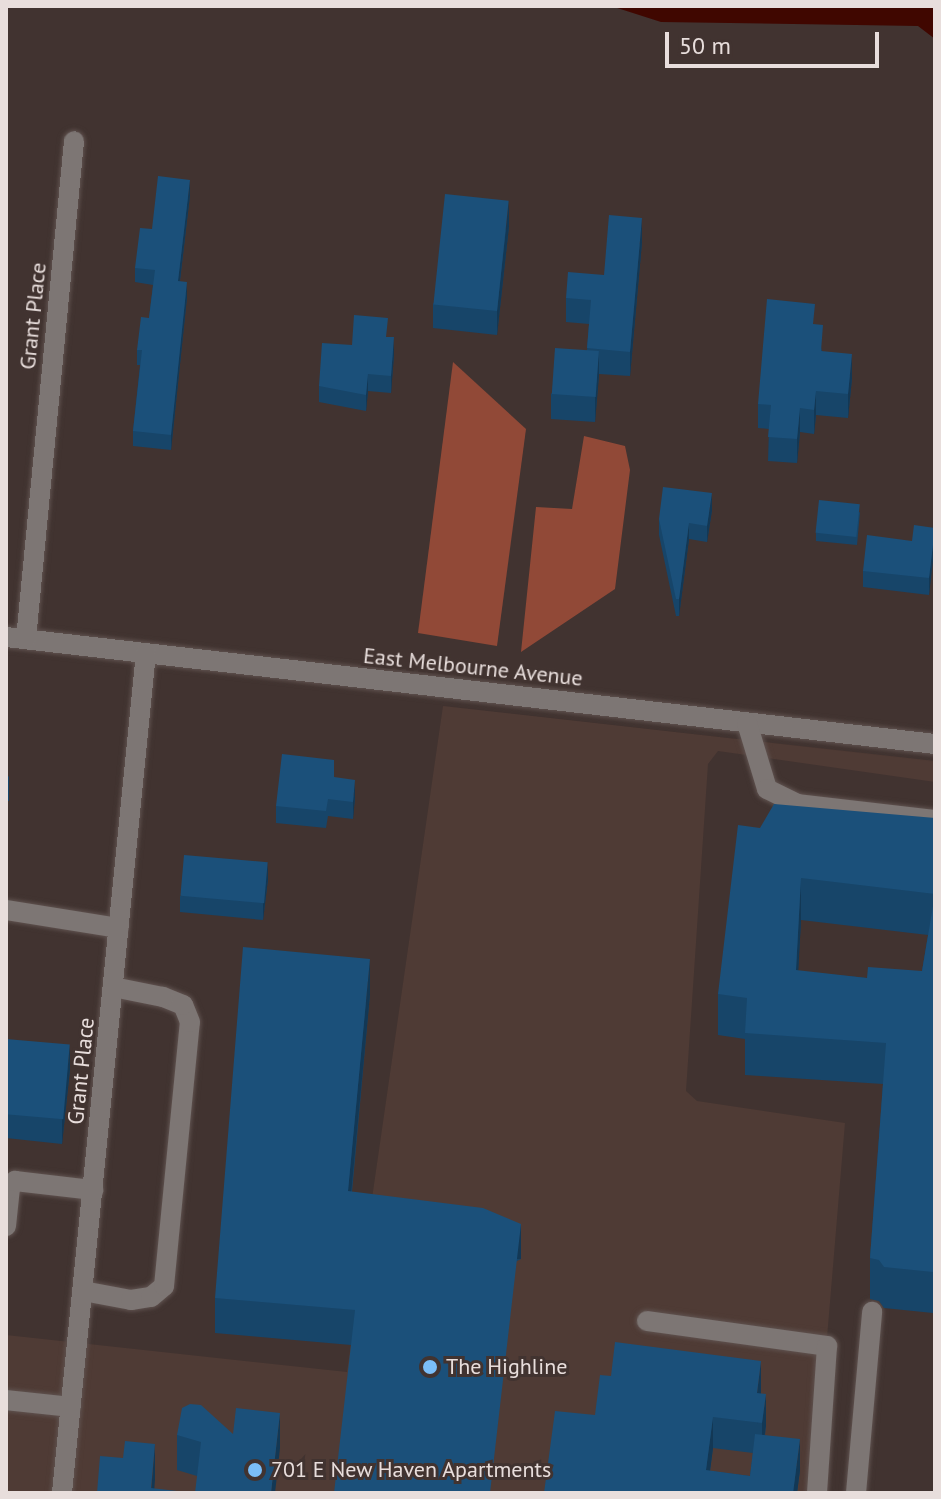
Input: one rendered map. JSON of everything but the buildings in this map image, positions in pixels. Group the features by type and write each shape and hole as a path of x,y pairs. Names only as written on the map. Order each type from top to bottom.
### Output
{"street":[{"name":"Grant Place","path":"16,638 74,141"},
{"name":"East Melbourne Avenue","path":"16,638 935,744"},
{"name":"Grant Place","path":"62,1493 146,653"},
{"path":"747,723 767,789 798,804 935,820"},
{"path":"6,910 119,928"},
{"path":"83,1291 131,1300 151,1297 164,1286 190,1022 183,1005 163,997 113,987"},
{"path":"6,1226 10,1188 15,1181 93,1190"},
{"path":"856,1493 872,1312"},
{"path":"647,1321 827,1346 817,1493"},
{"path":"6,1400 71,1407"}],"shaded area":[{"path":"611,6 935,6 935,39 918,26 661,22"},
{"path":"453,362 526,429 497,646 418,633"},
{"path":"584,436 625,446 630,470 615,589 521,652 536,507 572,509"},
{"path":"443,706 935,761 935,782 718,751 708,764 686,1091 697,1101 845,1123 814,1493 6,1493 6,1335 347,1372"}],"place":[{"name":"The Highline","path":"430,1367"},
{"name":"701 E New Haven Apartments","path":"255,1470"}]}
